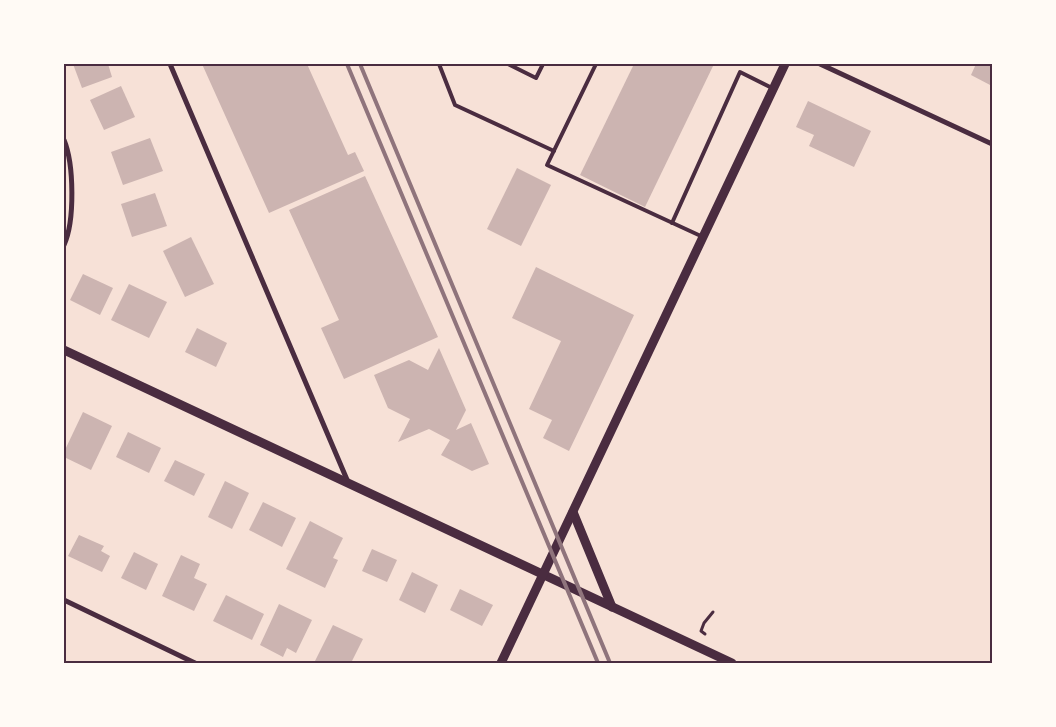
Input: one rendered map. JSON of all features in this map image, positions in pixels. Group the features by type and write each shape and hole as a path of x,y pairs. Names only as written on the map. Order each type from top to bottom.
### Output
{"street":[{"path":"170,64 349,484"},
{"path":"500,663 785,64"},
{"path":"820,64 992,144"},
{"path":"64,140 69,152 72,194 68,237 64,245"},
{"path":"64,350 732,663"},
{"path":"573,512 612,607"},
{"path":"64,600 195,663"}],"lane":[{"path":"439,64 455,105 554,151"},
{"path":"508,64 536,78 543,64"},
{"path":"596,64 547,165 703,237"},
{"path":"672,223 740,72 774,89"}],"path":[{"path":"710,639 701,631 712,612"}],"building":[{"path":"73,64 108,64 112,77 82,88"},
{"path":"202,64 307,64 348,155 355,152 364,171 269,213"},
{"path":"634,64 714,64 645,207 580,175"},
{"path":"976,64 992,64 992,86 971,75"},
{"path":"121,86 135,117 104,130 90,100"},
{"path":"808,101 871,131 854,167 809,146 814,135 796,127"},
{"path":"150,138 163,171 123,185 111,152"},
{"path":"517,168 551,185 521,246 487,229"},
{"path":"365,176 438,337 344,379 321,328 339,320 289,210"},
{"path":"155,193 167,226 132,237 121,204"},
{"path":"191,237 214,284 185,297 163,251"},
{"path":"536,267 634,315 569,451 543,438 552,420 529,409 561,341 512,318"},
{"path":"83,274 113,288 100,315 70,300"},
{"path":"129,284 167,302 149,338 111,320"},
{"path":"197,328 227,343 216,367 185,352"},
{"path":"439,348 466,410 456,430 471,423 489,464 472,471 441,455 450,440 429,429 398,442 410,419 388,408 374,375 409,360 428,370"},
{"path":"83,412 112,426 91,470 64,457 64,452"},
{"path":"128,432 161,448 149,473 116,457"},
{"path":"175,460 205,474 194,496 164,481"},
{"path":"225,481 249,493 232,529 208,517"},
{"path":"263,502 296,518 282,547 249,530"},
{"path":"310,521 343,538 333,558 338,560 325,588 286,569"},
{"path":"79,535 104,546 101,551 110,556 102,572 68,556"},
{"path":"372,549 397,560 387,582 362,571"},
{"path":"134,552 158,564 146,590 121,578"},
{"path":"181,555 200,564 194,578 207,584 194,611 162,596"},
{"path":"412,572 438,585 425,613 399,600"},
{"path":"460,589 493,605 482,626 450,610"},
{"path":"226,595 264,614 252,640 213,621"},
{"path":"279,604 312,620 296,653 287,648 283,657 260,645"},
{"path":"333,625 363,639 351,663 314,663"}],"railway":[{"path":"347,64 598,663"},
{"path":"360,64 610,663"}]}
